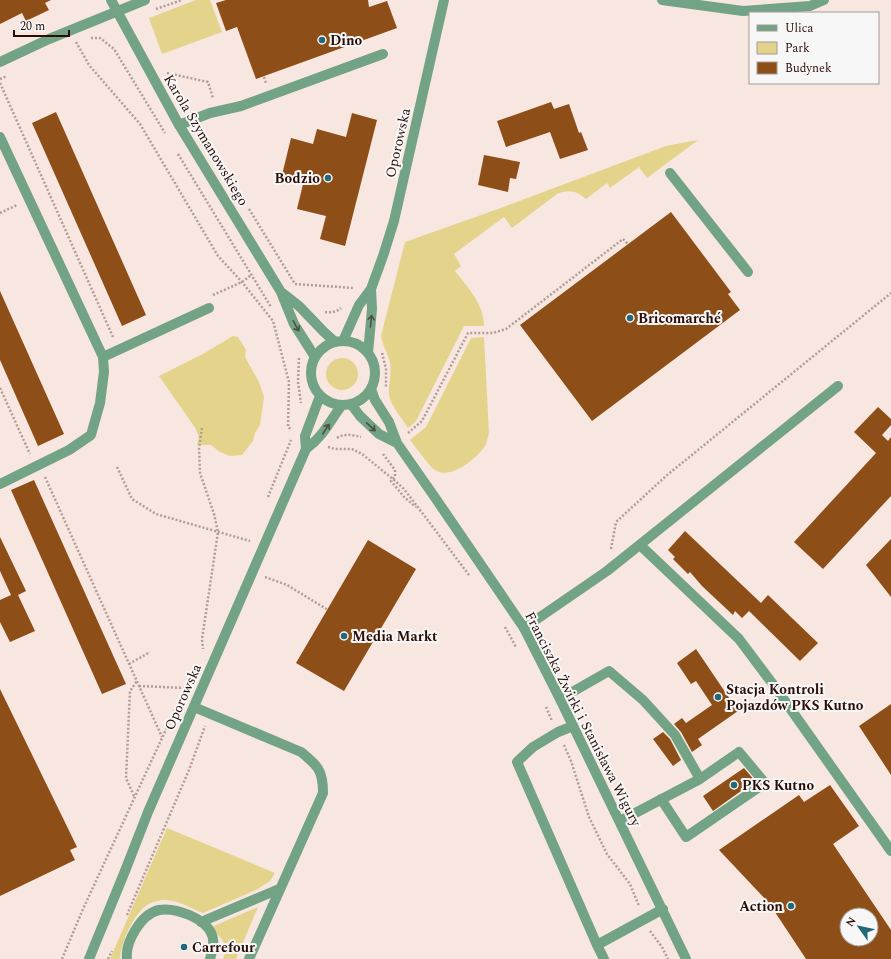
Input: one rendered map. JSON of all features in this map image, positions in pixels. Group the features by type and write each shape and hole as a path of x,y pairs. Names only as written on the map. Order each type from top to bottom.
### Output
{"street":[{"name":"Karola Szymanowskiego","path":"111,0 116,12 179,125 281,292 294,324 315,357"},
{"path":"0,62 49,39 145,0"},
{"name":"Oporowska","path":"339,341 359,305 371,289 394,221 444,0"},
{"path":"662,0 743,10 810,6 824,0"},
{"path":"179,125 210,113 241,106 383,54"},
{"path":"0,137 103,357 104,372 100,403 90,435 69,450 0,484"},
{"path":"670,172 748,272"},
{"name":"Oporowska","path":"368,352 372,309 371,289"},
{"name":"Karola Szymanowskiego","path":"281,292 299,306 324,332 339,341"},
{"path":"103,357 209,308"},
{"path":"339,341 357,344 368,352 375,371 375,377 371,389 362,399 346,405 328,402 320,396 314,386 311,374 312,362 322,349 339,341"},
{"path":"524,628 607,571 838,386"},
{"name":"Franciszka Żwirki i Stanisława Wigury","path":"371,389 375,400 389,422 397,443 524,628 620,821 686,959"},
{"name":"Oporowska","path":"89,959 148,812 306,449 305,436 320,396"},
{"name":"Oporowska","path":"306,449 316,442 346,405"},
{"name":"Franciszka Żwirki i Stanisława Wigury","path":"346,405 379,434 397,443"},
{"path":"640,545 739,639 775,687 891,852"},
{"path":"560,699 609,671 643,700 675,735 700,779"},
{"path":"194,707 209,715 301,752 313,762 319,770 323,780 322,793 249,959"},
{"path":"573,726 558,732 533,747 517,762 604,959"},
{"path":"620,821 660,799 700,779 739,752 765,783 686,837 660,799"},
{"path":"201,922 279,889"},
{"path":"127,959 126,954 128,942 146,918 157,910 172,909 187,914 201,922 210,930 213,936 213,946 210,959"},
{"path":"598,945 663,909"}],"path":[{"path":"155,10 182,0"},
{"path":"81,27 86,38 100,38 114,49 167,135"},
{"path":"71,31 89,65 140,124 218,256 242,282 273,321 290,382 288,427 293,431"},
{"path":"170,80 166,73 208,82 214,99"},
{"path":"264,77 268,87"},
{"path":"0,83 114,339"},
{"path":"175,149 271,308"},
{"path":"0,213 29,199"},
{"path":"246,205 295,284 354,288"},
{"path":"383,454 422,421 468,333 493,333 506,329 623,239 628,244"},
{"path":"207,298 242,282 251,275"},
{"path":"607,571 616,522 666,476 891,292"},
{"path":"93,337 110,329"},
{"path":"381,351 386,369 386,390"},
{"path":"298,352 298,382 302,405"},
{"path":"0,388 32,458"},
{"path":"268,498 296,424"},
{"path":"404,427 408,433"},
{"path":"202,428 199,448 200,473 214,514 218,532 202,639 203,650 206,642"},
{"path":"332,440 341,436 351,435 362,438"},
{"path":"290,440 306,449"},
{"path":"329,443 325,446 334,449 352,449 362,454 393,479"},
{"path":"378,449 395,470 393,479 390,481 405,498 420,510"},
{"path":"117,466 132,499 156,514 250,541 247,548"},
{"path":"44,474 162,737"},
{"path":"262,584 265,577 287,585 328,610"},
{"path":"130,664 150,652"},
{"path":"135,796 126,778 130,691 137,680"},
{"path":"139,686 185,688 188,682"},
{"path":"62,959 175,709"},
{"path":"127,916 194,757 209,715"},
{"path":"108,959 114,944"}],"green space":[{"path":"196,0 210,0 222,32 162,54 149,18"},
{"path":"698,140 647,178 639,167 610,188 607,183 586,199 579,194 569,191 557,194 512,228 504,217 454,254 461,266 455,271 478,303 484,326 464,326 416,421 408,428 394,408 390,399 390,363 381,336 405,242 666,146"},
{"path":"233,336 238,337 246,350 245,357 259,382 264,397 260,425 255,433 253,441 242,455 230,456 220,452 211,445 197,445 199,438 196,429 159,376 203,354"},
{"path":"484,337 489,434 485,446 476,456 457,470 443,473 434,469 427,462 410,440 426,427 471,338"},
{"path":"342,358 353,363 358,374 353,385 342,390 331,385 326,374 331,363"},
{"path":"167,828 275,873 270,881 256,890 203,913 169,900 149,904 137,915 129,929 125,937 120,959 110,959"},
{"path":"258,907 236,959 223,959 225,954 225,946 222,939 212,930 214,926"}],"building":[{"path":"0,0 51,0 45,3 49,10 26,21 22,13 0,24"},
{"path":"226,0 368,0 369,7 387,1 397,28 256,79 237,27 226,31 216,3"},
{"path":"551,102 554,109 569,104 579,133 581,132 588,150 560,159 550,132 506,147 497,121"},
{"path":"56,112 146,315 122,326 32,123"},
{"name":"Bodzio","path":"352,113 377,120 345,246 320,239 326,216 297,209 304,180 282,175 291,138 313,144 317,129 346,137"},
{"path":"484,155 520,162 516,179 510,178 508,192 478,185"},
{"name":"Bricomarché","path":"671,212 731,292 728,294 740,310 592,421 520,325"},
{"path":"0,291 64,434 38,446 0,360"},
{"path":"878,407 891,419 891,425 882,435 888,441 891,437 891,496 823,569 794,542 876,453 854,432"},
{"path":"34,480 126,684 102,694 11,490"},
{"path":"685,531 761,603 768,595 818,643 800,661 749,611 742,618 735,611 733,615 702,586 690,572 688,574 673,559 675,557 668,550"},
{"path":"0,537 26,591 18,595 35,631 10,642 0,622 0,600 11,595 0,571"},
{"path":"891,539 891,597 866,565"},
{"name":"Media Markt","path":"368,540 416,569 344,691 296,663"},
{"name":"Stacja Kontroli Pojazdów PKS Kutno","path":"696,649 738,711 698,739 702,745 692,752 681,732 674,724 682,718 686,723 712,705 696,681 691,684 677,663"},
{"path":"0,689 77,847 70,850 75,860 0,896"},
{"path":"891,704 891,775 859,726"},
{"path":"663,732 670,739 681,760 673,766 653,739"},
{"name":"PKS Kutno","path":"744,768 755,781 713,811 703,796"},
{"path":"830,785 859,826 833,844 875,907 839,907 839,947 879,947 879,912 891,930 891,959 806,959 769,903 719,850 799,795 804,802"}],"place":[{"name":"Dino","path":"322,40"},
{"name":"Bodzio","path":"328,178"},
{"name":"Bricomarché","path":"630,318"},
{"name":"Media Markt","path":"344,636"},
{"name":"Stacja Kontroli Pojazdów PKS Kutno","path":"718,697"},
{"name":"PKS Kutno","path":"734,785"},
{"name":"Action","path":"791,906"},
{"name":"Carrefour","path":"184,947"}]}
